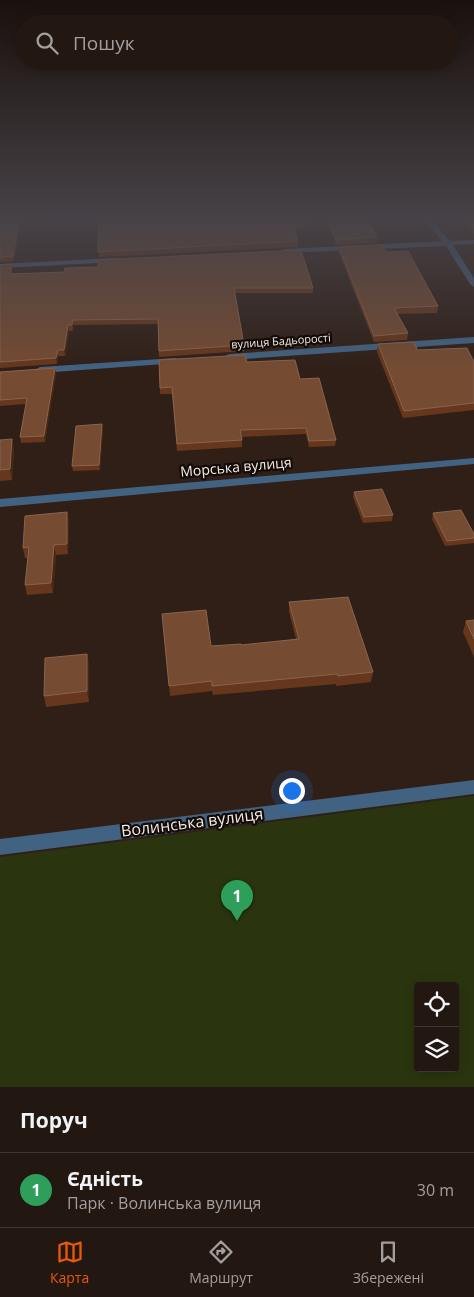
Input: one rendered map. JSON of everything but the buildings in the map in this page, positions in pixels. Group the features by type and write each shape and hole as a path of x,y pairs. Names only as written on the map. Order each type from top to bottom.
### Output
{"street":[{"path":"464,268 474,284"},
{"name":"вулиця Бадьорості","path":"217,358 474,340"},
{"path":"30,371 188,360"},
{"name":"Морська вулиця","path":"0,503 474,462"},
{"name":"Волинська вулиця","path":"0,847 474,787"}],"green space":[{"path":"474,796 474,1087 0,1087 0,857"}],"place":[{"name":"Єдність","path":"237,921"}]}
